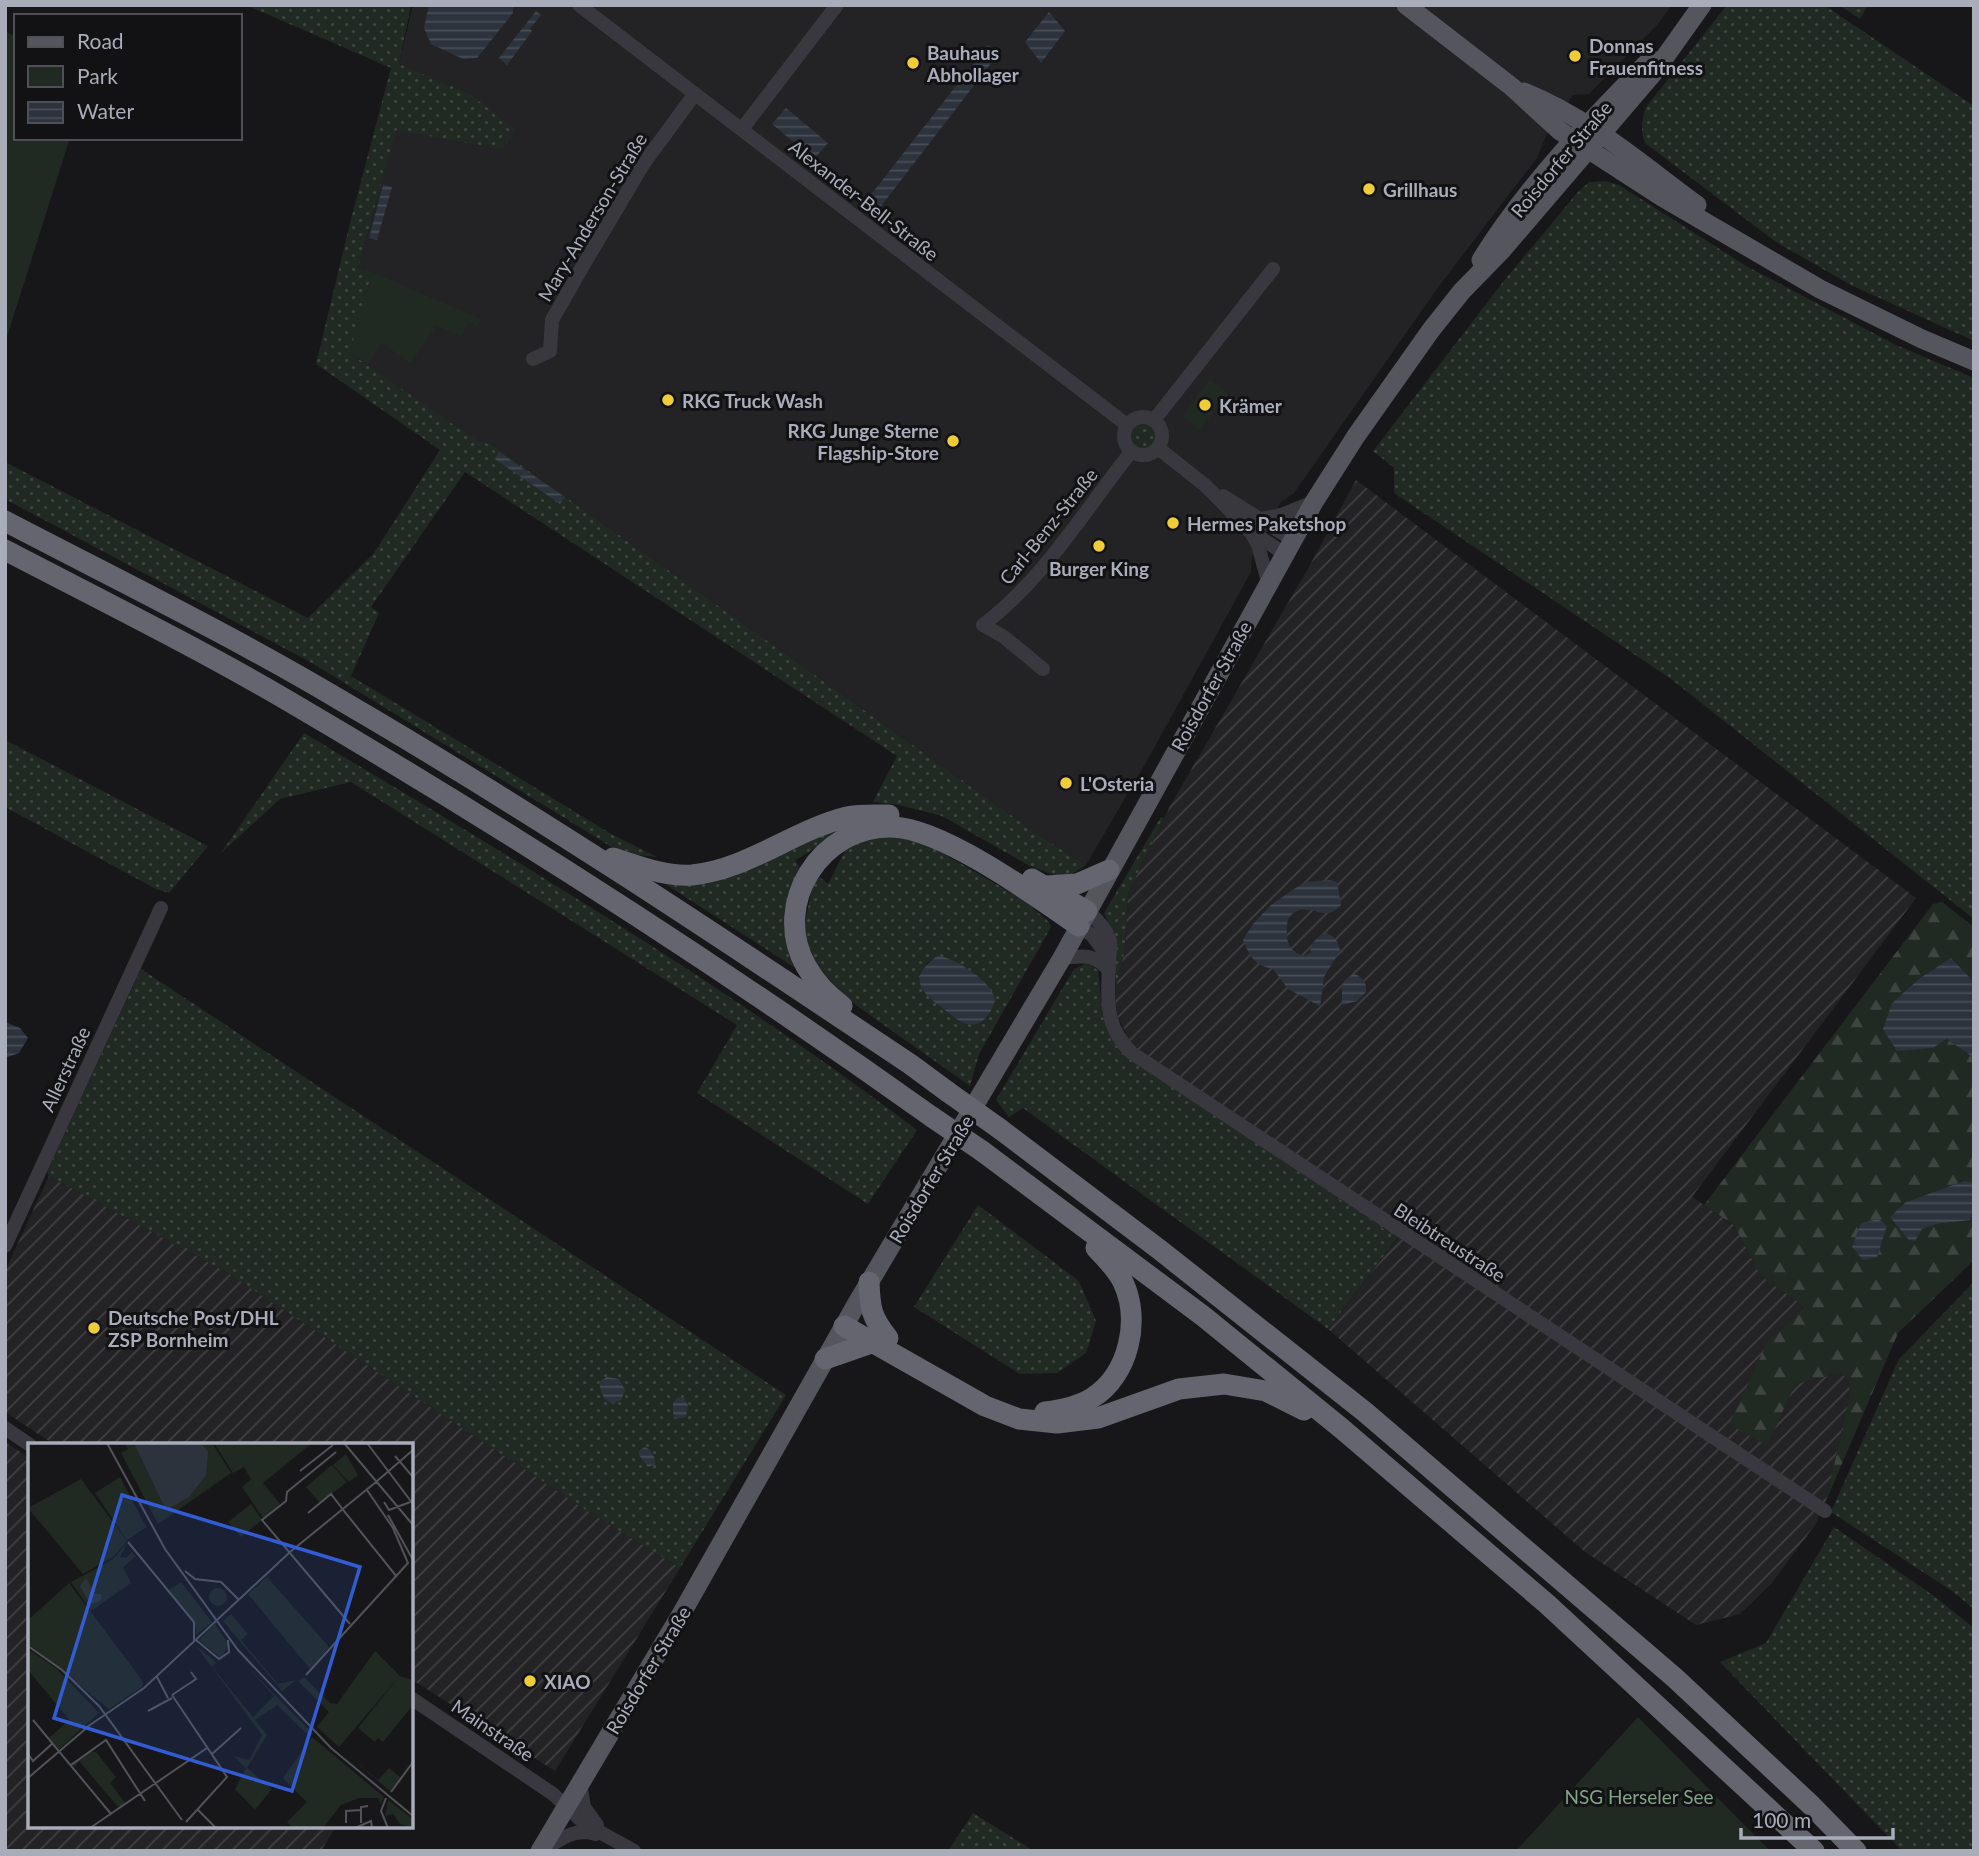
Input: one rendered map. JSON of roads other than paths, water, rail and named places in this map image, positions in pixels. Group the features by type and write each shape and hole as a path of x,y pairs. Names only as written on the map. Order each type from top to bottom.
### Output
{"highway":[{"path":"5,521 340,699 588,850 910,1063 1160,1250 1365,1412 1675,1678 1812,1806 1856,1851"},
{"path":"5,550 193,648 284,699 526,845 721,970 982,1151 1203,1316 1341,1428 1547,1604 1814,1851"},
{"path":"588,850 658,873 690,875 725,869 848,817 895,815 935,824 1043,886 1083,919"},
{"path":"910,1063 878,1032 827,994 800,954 795,932 798,898 807,874 831,846 874,828 891,827 924,833 1083,919"},
{"path":"1043,886 1077,884 1109,870"},
{"path":"846,1322 1000,1404 1038,1413 1067,1409 1093,1398 1124,1361 1131,1333 1130,1307 1123,1282 1110,1263 1072,1228 1047,1200"},
{"path":"869,1282 870,1309 880,1340 985,1406 1019,1419 1057,1423 1098,1418 1179,1389 1224,1384 1266,1391 1341,1428"},
{"path":"825,1359 880,1340"}],"main road":[{"path":"1406,5 1512,88 1560,131 1662,197 1820,289 1974,361"},
{"name":"Roisdorfer Straße","path":"541,1851 560,1800 580,1783 684,1611 869,1282 1062,958 1314,502 1396,377 1462,291 1494,239 1552,163 1581,145 1701,6"},
{"path":"1512,88 1549,102 1595,129 1750,247"}],"street":[{"name":"Alexander-Bell-Straße","path":"579,5 1127,425"},
{"path":"741,130 837,5"},
{"name":"Mary-Anderson-Straße","path":"533,359 550,351 552,320 644,163 694,94"},
{"path":"1154,420 1273,269"},
{"path":"1140,417 1154,420 1163,433 1158,448 1145,456 1131,452 1124,439 1127,425 1140,417"},
{"path":"1158,448 1206,486 1249,530 1258,545 1268,582"},
{"name":"Carl-Benz-Straße","path":"1043,669 1004,637 983,625 1006,608 1035,577 1131,452"},
{"path":"1206,486 1261,519 1289,547"},
{"path":"1261,519 1281,515 1314,502"},
{"path":"1249,530 1289,547"},
{"name":"Allerstraße","path":"5,1246 161,908"},
{"name":"Bleibtreustraße","path":"1083,919 1097,919 1110,942 1107,1007 1113,1028 1132,1053 1825,1511"},
{"path":"1062,958 1087,956 1109,964"},
{"path":"5,1428 28,1444"},
{"name":"Mainstraße","path":"413,1699 560,1800 585,1824 607,1837"},
{"path":"580,1783 587,1814 607,1837"},
{"path":"541,1851 562,1837 580,1831 607,1837 634,1851"}],"water":[{"path":"429,5 513,5 513,13 477,58 463,59 431,44 424,28"},
{"path":"536,11 541,15 507,65 499,58"},
{"path":"1049,12 1065,31 1041,63 1025,42"},
{"path":"988,45 999,53 878,210 866,201"},
{"path":"786,108 828,143 814,159 772,124"},
{"path":"383,185 392,187 377,240 369,238"},
{"path":"499,452 565,497 560,504 495,459"},
{"path":"1306,882 1337,882 1341,905 1328,913 1310,910 1296,912 1288,917 1287,924 1290,946 1304,956 1310,953 1317,938 1326,933 1338,944 1340,950 1324,977 1320,1006 1288,989 1273,969 1257,963 1243,940 1253,924 1271,905 1294,889"},
{"path":"937,956 952,960 971,971 992,992 994,1004 981,1022 970,1025 961,1022 922,988 920,976 928,963"},
{"path":"1951,958 1974,982 1974,1058 1947,1039 1933,1048 1897,1051 1883,1029 1892,1003 1920,978"},
{"path":"1354,974 1364,981 1366,992 1357,1001 1342,1005 1342,987 1345,980"},
{"path":"5,1022 20,1028 28,1038 19,1053 5,1058"},
{"path":"1964,1181 1974,1182 1974,1207 1970,1220 1937,1224 1922,1229 1915,1241 1909,1240 1890,1217 1906,1202"},
{"path":"1878,1219 1887,1226 1877,1257 1863,1260 1852,1247 1861,1223"},
{"path":"607,1377 619,1379 625,1390 621,1400 613,1404 605,1398 599,1382"},
{"path":"683,1397 688,1405 686,1417 676,1419 673,1403 677,1398"},
{"path":"645,1447 653,1454 655,1461 655,1464 648,1467 639,1455 640,1450"}],"place":[{"name":"Donnas Frauenfitness","path":"1575,56"},
{"name":"Bauhaus Abhollager","path":"913,63"},
{"name":"Grillhaus","path":"1369,189"},
{"name":"RKG Truck Wash","path":"668,400"},
{"name":"Krämer","path":"1205,405"},
{"name":"RKG Junge Sterne Flagship-Store","path":"953,441"},
{"name":"Hermes Paketshop","path":"1173,523"},
{"name":"Burger King","path":"1099,546"},
{"name":"L'Osteria","path":"1066,783"},
{"name":"Deutsche Post/DHL ZSP Bornheim","path":"94,1328"},
{"name":"XIAO","path":"530,1681"}],"park label":[{"name":"NSG Herseler See","path":"1639,1796"}]}
